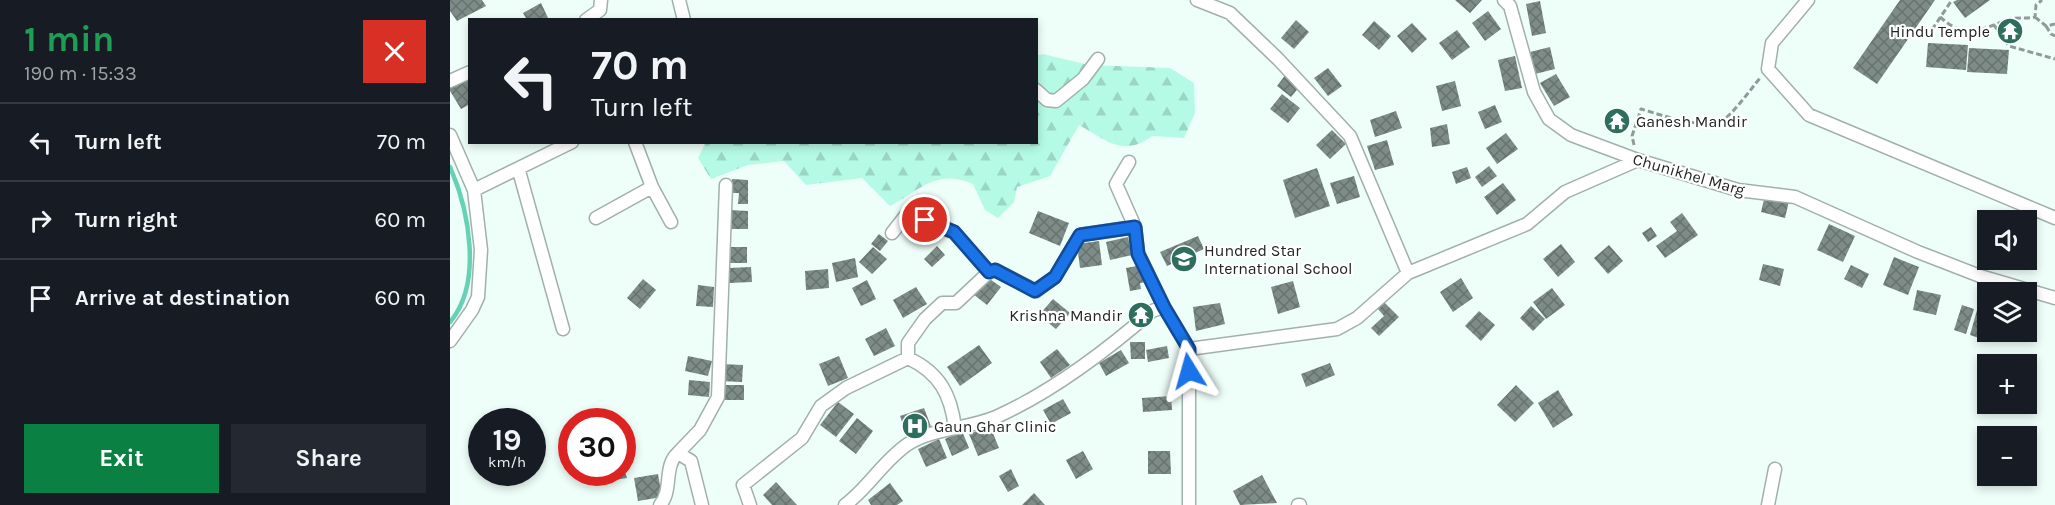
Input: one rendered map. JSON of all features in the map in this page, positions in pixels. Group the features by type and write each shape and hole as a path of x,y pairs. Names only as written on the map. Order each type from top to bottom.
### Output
{"street":[{"path":"589,18 600,10 601,0"},
{"path":"679,0 684,18"},
{"path":"1197,0 1230,13 1278,59 1350,136 1408,273"},
{"name":"Chunikhel Marg","path":"1504,0 1510,6 1534,92 1549,119 1571,135 1638,160 1738,190 1795,197 1918,252 1980,276 2055,298"},
{"path":"1808,0 1772,43 1768,69 1809,115 2055,218"},
{"path":"1038,92 1047,100 1056,101 1083,79 1098,59"},
{"path":"450,81 468,73"},
{"path":"450,135 474,190 481,250 478,297 472,310 450,341"},
{"path":"474,190 519,171 568,144"},
{"path":"636,144 652,187 671,222"},
{"path":"1189,349 1337,329 1357,318 1408,273 1527,224 1565,192 1638,160"},
{"path":"1129,162 1116,184 1135,227 1138,254 1164,307 1189,349 1189,505"},
{"path":"519,171 563,329"},
{"path":"662,505 670,462 700,430 718,397 726,185"},
{"path":"596,218 652,187"},
{"path":"892,233 907,214 914,213 935,226 954,232 989,272"},
{"path":"908,358 908,343 942,303 956,303 989,272 995,270 1035,291 1055,277 1080,235 1135,227"},
{"path":"845,505 859,494 908,444 994,418 1031,399 1082,365 1152,311 1164,307"},
{"path":"908,358 920,364 939,382 952,403 955,428"},
{"path":"750,505 743,485 802,438 821,406 846,388 908,358"},
{"path":"678,453 691,461 702,505"},
{"path":"1768,505 1775,469"}],"path":[{"path":"1927,37 1952,0"},
{"path":"2034,17 2036,5 2042,0"},
{"path":"1940,17 1956,31 1969,32 2013,18 2034,17 2055,36"},
{"path":"2046,26 2055,24"},
{"path":"1995,25 2009,46 2055,59"},
{"path":"1638,160 1632,136 1641,108 1669,118 1708,124 1725,119 1768,69"}],"green space":[{"path":"1043,54 1089,65 1170,68 1194,83 1195,113 1184,138 1152,136 1132,146 1123,146 1106,141 1079,125 1050,176 1017,187 1014,202 998,218 985,210 973,184 960,180 949,178 929,183 890,206 862,178 806,185 784,161 748,165 711,179 698,158 705,144 1038,144 1038,56"}],"building":[{"path":"450,0 482,0 486,6 457,21 450,11"},
{"path":"1455,0 1482,0 1470,13"},
{"path":"1900,0 1935,0 1877,84 1853,68"},
{"path":"1990,0 1965,18 1953,2"},
{"path":"1540,1 1546,33 1532,36 1526,4"},
{"path":"541,3 548,18 526,18 523,13"},
{"path":"1488,11 1501,29 1485,41 1472,23"},
{"path":"1296,20 1309,32 1294,49 1281,38"},
{"path":"1374,21 1391,36 1379,50 1362,35"},
{"name":"Hindu Temple","path":"2012,22 2020,34 2008,41 2001,29"},
{"path":"1412,23 1427,39 1412,53 1397,36"},
{"path":"1457,30 1470,47 1452,60 1439,43"},
{"path":"1928,43 1968,45 1966,70 1926,67"},
{"path":"1550,47 1555,69 1535,74 1530,52"},
{"path":"1969,48 2009,50 2007,74 1967,72"},
{"path":"1515,56 1522,88 1505,91 1498,60"},
{"path":"1328,68 1342,86 1328,96 1314,78"},
{"path":"1286,74 1300,86 1291,97 1277,86"},
{"path":"1556,74 1570,97 1554,106 1540,83"},
{"path":"468,75 468,105 461,109 450,91 450,85"},
{"path":"1455,81 1461,106 1442,111 1436,86"},
{"path":"1282,94 1300,108 1288,123 1270,109"},
{"path":"1495,105 1502,122 1485,129 1478,112"},
{"path":"1396,111 1402,128 1375,137 1370,120"},
{"path":"1447,124 1450,144 1432,147 1430,128"},
{"path":"1332,130 1346,144 1330,159 1316,145"},
{"path":"1506,133 1518,149 1497,164 1486,148"},
{"path":"1387,140 1394,165 1375,170 1367,146"},
{"path":"1489,166 1497,176 1482,187 1475,177"},
{"path":"1467,167 1471,178 1456,184 1452,172"},
{"path":"1317,168 1330,206 1295,218 1283,180"},
{"path":"1354,176 1360,197 1337,204 1330,183"},
{"path":"732,179 748,180 748,204 738,204 739,193 731,193"},
{"path":"1503,183 1516,200 1497,215 1484,197"},
{"path":"1765,195 1789,201 1785,218 1761,212"},
{"path":"730,210 748,211 748,229 730,229"},
{"path":"1038,211 1069,223 1060,246 1029,233"},
{"path":"1682,213 1698,235 1665,258 1656,246 1677,231 1670,222"},
{"path":"1829,224 1855,236 1843,262 1817,250"},
{"path":"1651,227 1657,236 1648,242 1642,233"},
{"path":"879,234 888,241 880,251 871,244"},
{"path":"1198,236 1204,249 1167,266 1160,252"},
{"path":"1128,237 1132,255 1110,260 1106,242"},
{"path":"1099,241 1102,265 1080,268 1077,244"},
{"path":"1561,244 1575,262 1558,277 1543,259"},
{"path":"1609,245 1623,261 1608,274 1594,258"},
{"path":"937,246 945,255 932,267 924,259"},
{"path":"731,247 747,247 747,263 730,263"},
{"path":"873,247 887,259 872,274 859,262"},
{"path":"1894,257 1919,267 1908,295 1883,285"},
{"path":"855,258 858,277 836,282 832,263"},
{"path":"1763,264 1784,269 1780,286 1759,280"},
{"path":"1142,265 1148,282 1140,283 1141,289 1130,291 1126,268"},
{"path":"1851,265 1869,274 1862,288 1844,279"},
{"path":"751,267 752,282 729,283 729,268"},
{"path":"828,269 829,288 806,290 805,271"},
{"path":"987,277 1001,287 987,305 973,294"},
{"path":"1461,278 1473,298 1453,312 1440,292"},
{"path":"643,279 656,290 640,309 627,298"},
{"path":"867,280 876,299 861,306 852,288"},
{"path":"1293,281 1300,307 1278,314 1271,287"},
{"path":"698,285 714,287 713,307 696,306"},
{"path":"916,287 927,304 903,318 893,300"},
{"path":"1552,288 1565,305 1546,319 1533,302"},
{"path":"1917,290 1941,295 1936,315 1913,310"},
{"path":"1053,299 1070,313 1056,329 1039,315"},
{"path":"1384,302 1399,317 1379,336 1371,328 1384,316 1378,309"},
{"path":"1220,303 1225,324 1196,331 1193,307"},
{"path":"1962,305 1974,309 1966,334 1954,330"},
{"path":"1531,306 1545,319 1533,331 1520,318"},
{"path":"1977,310 1977,337 1970,335"},
{"path":"1479,311 1495,325 1481,341 1465,326"},
{"path":"886,328 895,346 874,356 865,339"},
{"path":"1130,342 1145,342 1145,359 1131,359"},
{"path":"979,345 992,363 960,386 947,367"},
{"path":"1167,346 1169,358 1148,362 1146,350"},
{"path":"1057,349 1070,365 1051,378 1040,362"},
{"path":"1121,350 1129,363 1106,376 1099,363"},
{"path":"688,356 712,361 708,376 685,371"},
{"path":"839,356 848,378 828,386 819,364"},
{"path":"1330,363 1335,375 1306,387 1301,374"},
{"path":"721,364 743,365 742,382 720,381"},
{"path":"689,380 710,382 709,397 688,395"},
{"path":"723,385 744,385 744,400 723,400"},
{"path":"1516,385 1534,403 1515,422 1497,405"},
{"path":"1558,390 1573,415 1553,428 1538,403"},
{"path":"1171,396 1172,410 1143,412 1142,398"},
{"path":"1063,399 1071,413 1051,424 1043,410"},
{"path":"838,402 854,414 836,437 820,425"},
{"path":"924,408 932,429 907,437 900,416"},
{"path":"857,418 873,431 856,454 839,441"},
{"path":"990,426 999,448 978,456 969,434"},
{"path":"962,431 969,448 952,456 945,439"},
{"path":"939,439 947,458 926,467 918,449"},
{"path":"1083,451 1093,469 1076,479 1066,460"},
{"path":"1148,451 1170,451 1171,474 1148,474"},
{"path":"1011,469 1019,486 1008,492 999,476"},
{"path":"658,474 662,497 638,501 636,478"},
{"path":"1262,475 1277,503 1240,505 1233,491"},
{"path":"776,482 797,505 772,505 763,495"},
{"path":"890,483 903,501 897,505 871,505 868,500"},
{"path":"1034,493 1045,505 1022,505"}],"waterway":[{"path":"450,167 463,204 470,246 467,287 460,306 450,322"}],"place":[{"name":"Hindu Temple","path":"2010,31"},
{"name":"Ganesh Mandir","path":"1617,121"},
{"name":"Hundred Star International School","path":"1184,259"},
{"name":"Krishna Mandir","path":"1141,315"},
{"name":"Gaun Ghar Clinic","path":"915,426"}],"route":[{"path":"925,220 954,232 989,272 995,270 1035,291 1055,277 1080,235 1135,227 1138,254 1164,307 1189,349 1189,371"}]}
